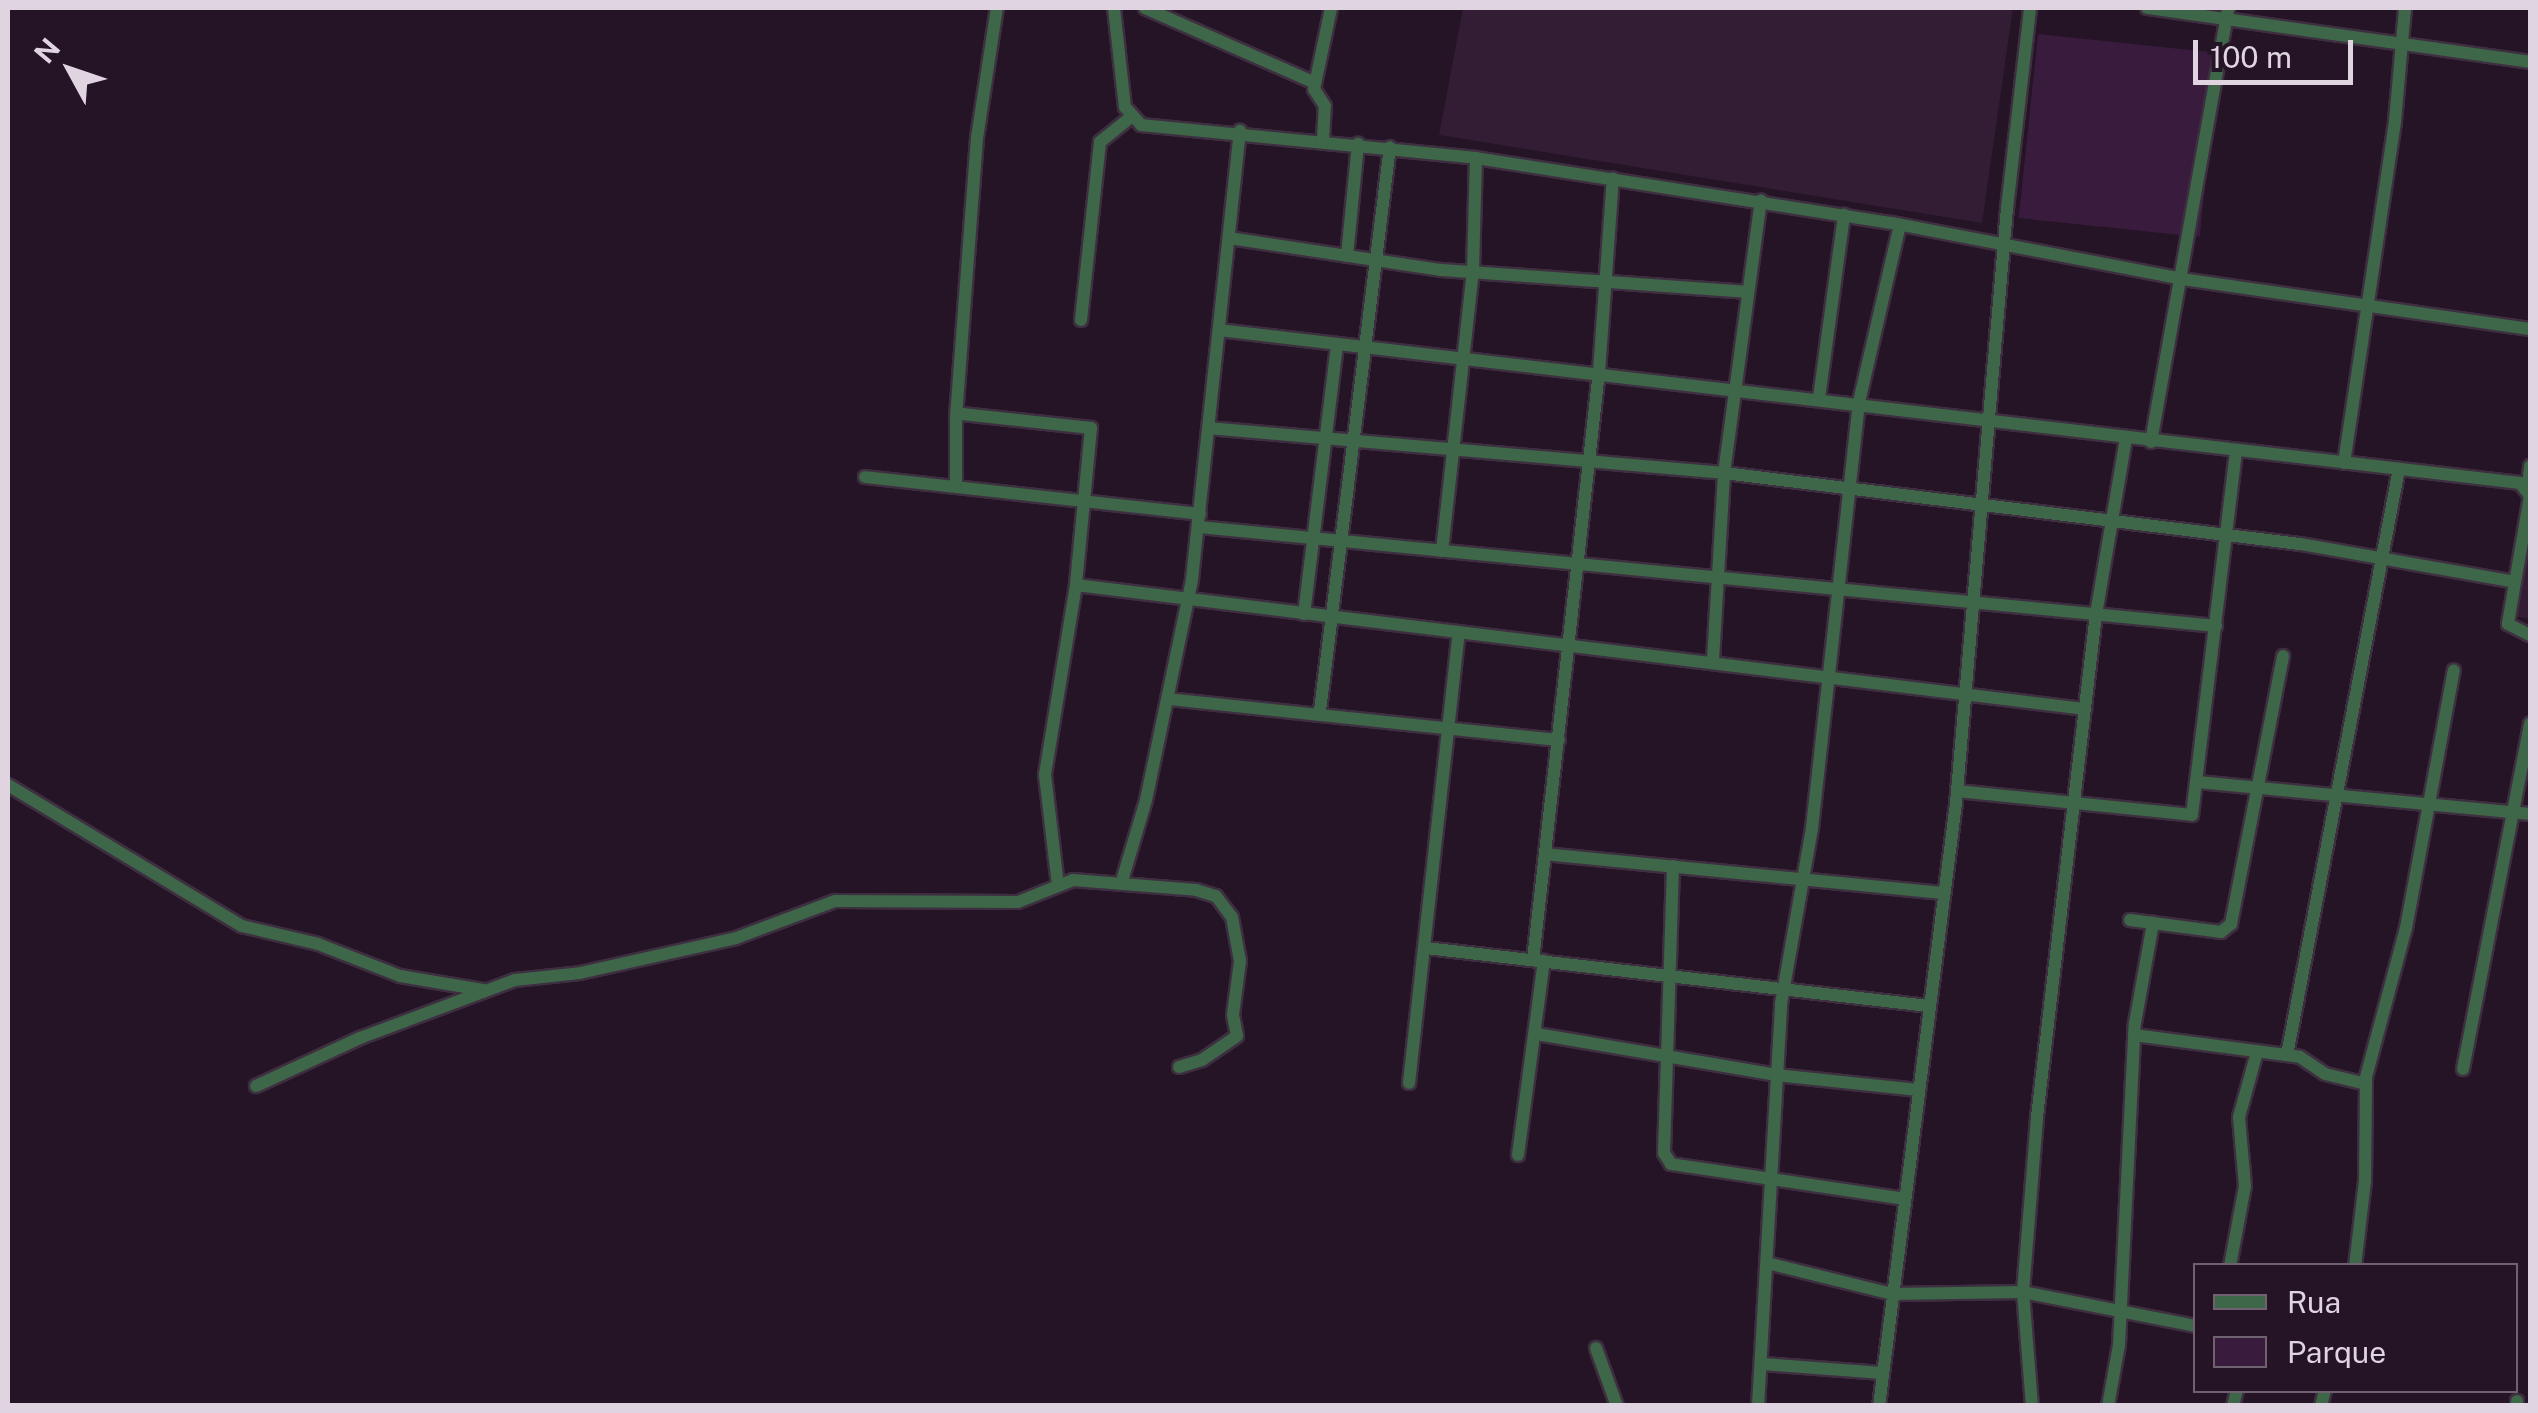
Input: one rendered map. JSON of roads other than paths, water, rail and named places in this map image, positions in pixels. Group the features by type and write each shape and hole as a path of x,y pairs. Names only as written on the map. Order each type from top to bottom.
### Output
{"street":[{"path":"956,482 956,418 977,138 997,8"},
{"path":"1114,8 1130,118"},
{"path":"1146,8 1315,83"},
{"path":"1322,140 1326,106 1315,83 1332,8"},
{"path":"1879,1406 1957,790 2030,8"},
{"path":"2148,8 2228,13 2400,44 2530,62"},
{"path":"2344,463 2393,140 2405,8"},
{"path":"2151,442 2228,13"},
{"path":"1081,320 1100,142 1130,118 1476,158 1844,215 2005,250 2182,279 2530,329"},
{"path":"1122,884 1168,699 1188,597 1200,520 1240,131"},
{"path":"1347,256 1358,144"},
{"path":"1320,711 1343,542 1362,346 1390,147"},
{"path":"1442,551 1473,270 1476,158"},
{"path":"1518,1155 1538,1034 1545,854 1598,372 1612,179"},
{"path":"1713,660 1724,473 1761,202"},
{"path":"1819,398 1844,215"},
{"path":"1758,1406 1783,991 1803,879 1859,402 1900,225"},
{"path":"1229,238 1374,260 1746,292"},
{"path":"1220,330 1859,402 1990,423 2528,486"},
{"path":"1304,614 1337,344"},
{"path":"956,418 968,412 1091,428 1076,585 1045,775 1058,885"},
{"path":"1208,428 1724,473 2386,557 2515,582"},
{"path":"2032,1406 2023,1292 2096,614 2126,440"},
{"path":"1957,790 2187,818 2195,810 2236,451"},
{"path":"2530,466 2508,624 2530,635"},
{"path":"2287,1054 2386,557 2399,469"},
{"path":"864,477 956,482 1083,497 1343,542 1834,593 2216,626"},
{"path":"1076,585 1460,634 1713,660 2085,709"},
{"path":"1409,1083 1426,948 1445,729 1460,634"},
{"path":"2130,920 2227,930 2283,656"},
{"path":"2355,1263 2365,1181 2366,1084 2406,928 2454,670"},
{"path":"1168,699 1320,711 1559,740"},
{"path":"2463,1069 2530,723"},
{"path":"2198,782 2428,801 2530,814"},
{"path":"8,784 242,926 318,944 400,976 483,990"},
{"path":"1545,854 1944,892"},
{"path":"1673,866 1664,1153 1671,1164 1772,1183 1904,1199"},
{"path":"256,1086 483,990 736,938 835,902 1018,902 1058,885 1122,884 1216,896 1232,917 1240,961 1232,1015 1237,1036 1202,1060 1178,1067"},
{"path":"2108,1406 2122,1309 2134,1035 2154,923"},
{"path":"1426,948 1929,1006"},
{"path":"1538,1034 1776,1074 1918,1090"},
{"path":"2134,1035 2287,1054 2342,1080 2366,1084"},
{"path":"2231,1263 2245,1186 2239,1118 2257,1052"},
{"path":"1767,1264 1892,1294 2023,1292 2193,1325"},
{"path":"1596,1348 1617,1406"},
{"path":"1762,1364 1883,1373"}]}
